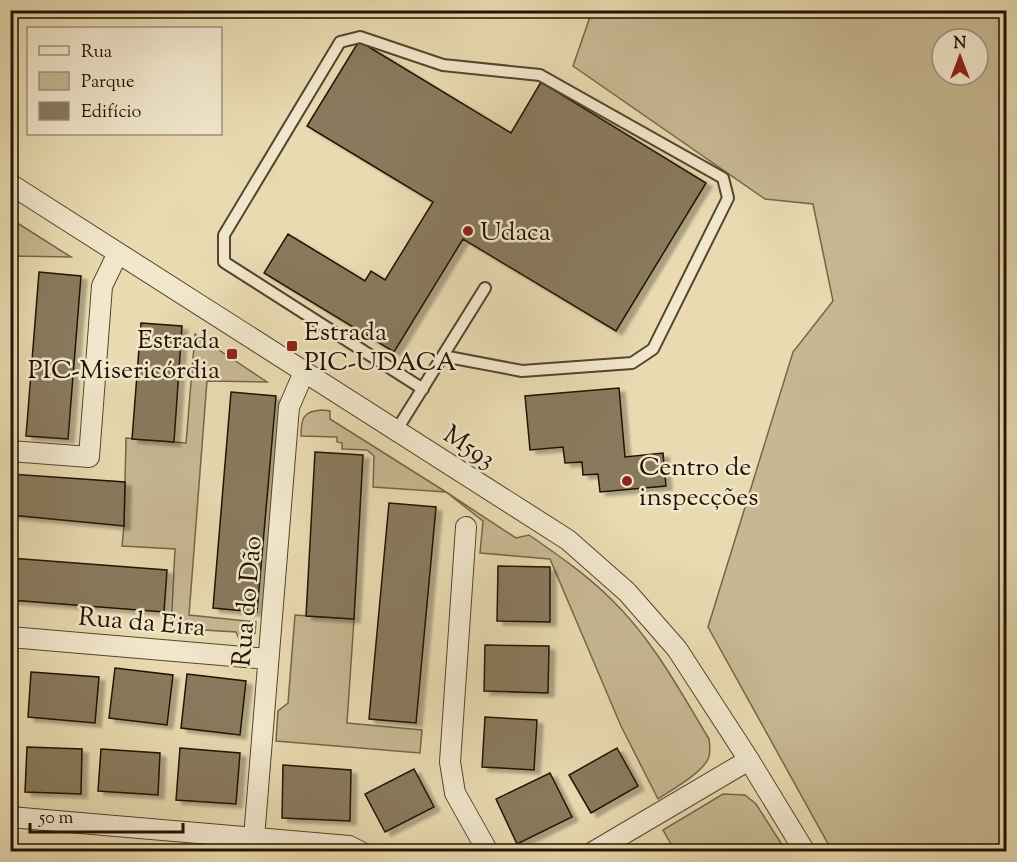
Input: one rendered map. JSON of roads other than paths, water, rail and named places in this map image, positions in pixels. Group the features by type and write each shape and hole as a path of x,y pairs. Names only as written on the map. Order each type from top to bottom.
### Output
{"street":[{"name":"M593","path":"10,184 568,540 627,592 677,649 805,852"},
{"path":"10,451 89,456 102,286 118,253"},
{"name":"Rua do Dão","path":"254,838 289,407 304,372"},
{"path":"466,527 450,762 455,793 488,852"},
{"name":"Rua da Eira","path":"10,637 268,659"},
{"path":"593,852 749,760"},
{"path":"10,817 349,846 361,852"}],"lane":[{"path":"423,389 224,262 224,235 340,42 360,37 443,65 540,75 723,178 728,198 653,349 632,363 522,370 443,356"},
{"path":"396,431 485,288"}],"place":[{"name":"Udaca","path":"468,231"},
{"name":"Estrada PIC-UDACA","path":"292,346"},
{"name":"Estrada PIC-Misericórdia","path":"232,354"},
{"name":"Centro de inspecções","path":"627,481"}]}
